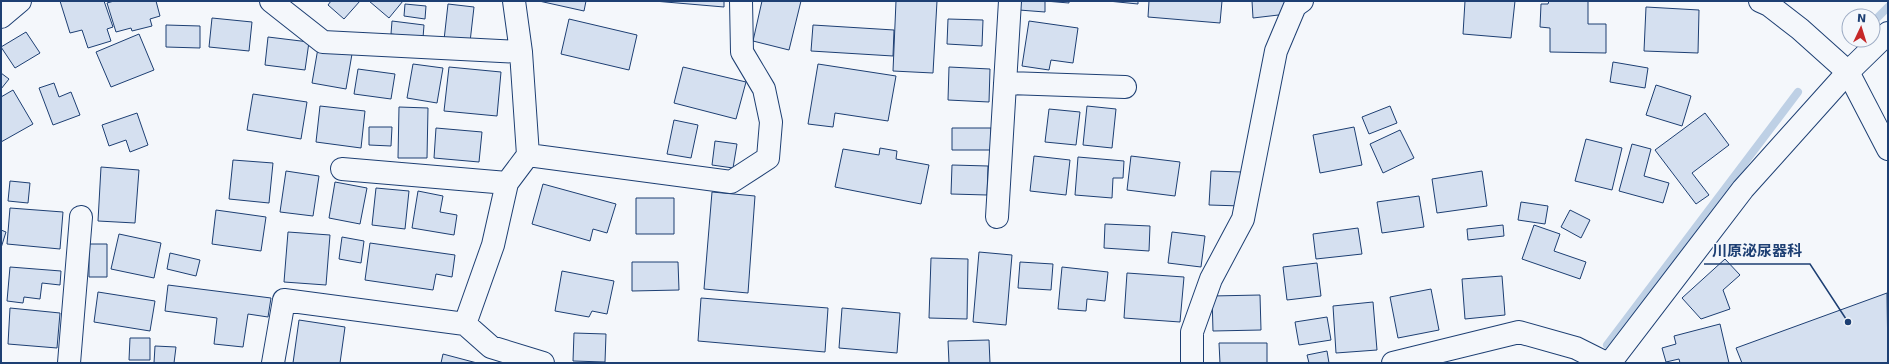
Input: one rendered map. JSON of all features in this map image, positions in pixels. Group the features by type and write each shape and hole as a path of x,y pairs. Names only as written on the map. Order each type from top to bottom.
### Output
{"street":[{"path":"1,18 20,1"},
{"path":"271,1 323,42 521,52"},
{"path":"465,324 493,245 507,183 528,155 521,52 514,1"},
{"path":"528,155 731,182 768,158 771,122 764,89 742,52 741,1"},
{"path":"997,217 1010,1"},
{"path":"1192,363 1192,332 1211,279 1243,219 1276,51 1295,6 1302,1"},
{"path":"1760,1 1800,29 1848,72 1888,149"},
{"path":"1610,363 1743,189 1848,72 1888,33"},
{"path":"1005,83 1125,87"},
{"path":"342,169 507,183"},
{"path":"69,363 81,217"},
{"path":"273,363 284,300 465,324 491,347 543,363"},
{"path":"1393,363 1519,332 1576,348 1606,363"}],"building":[{"path":"60,1 104,1 113,27 107,29 111,41 88,48 82,30 70,33"},
{"path":"114,1 156,1 160,16 150,19 152,26 132,31 131,28 116,32 107,3"},
{"path":"331,1 360,1 344,19 328,5"},
{"path":"369,1 403,1 389,18"},
{"path":"539,1 586,1 584,11"},
{"path":"654,1 724,1 724,7"},
{"path":"762,1 801,1 789,50 753,41"},
{"path":"896,1 937,1 933,73 893,71"},
{"path":"1020,1 1045,1 1045,12 1019,10"},
{"path":"1045,1 1069,1 1069,3"},
{"path":"1108,1 1138,1 1138,4"},
{"path":"1149,1 1222,1 1220,23 1148,17"},
{"path":"1252,1 1285,1 1287,14 1253,18"},
{"path":"1465,1 1515,1 1511,38 1463,34"},
{"path":"1549,1 1588,1 1588,24 1606,24 1606,53 1550,52 1550,28 1540,27 1541,4 1548,4"},
{"path":"405,4 426,6 425,19 404,16"},
{"path":"448,4 474,7 470,42 444,40"},
{"path":"1646,7 1699,10 1698,53 1644,51"},
{"path":"212,18 252,22 249,51 209,47"},
{"path":"569,19 637,35 629,70 561,54"},
{"path":"948,19 983,20 982,46 947,44"},
{"path":"392,21 424,25 423,38 391,34"},
{"path":"1029,21 1078,28 1073,63 1051,60 1049,70 1022,66"},
{"path":"166,25 200,26 200,48 166,47"},
{"path":"813,25 894,30 893,56 811,51"},
{"path":"26,32 40,53 15,68 1,47"},
{"path":"139,34 154,70 111,87 96,52"},
{"path":"268,37 309,42 305,70 265,65"},
{"path":"318,48 352,54 346,89 312,83"},
{"path":"1613,62 1648,68 1645,88 1610,82"},
{"path":"413,64 443,68 437,103 407,98"},
{"path":"818,64 896,76 888,121 835,113 833,127 808,124"},
{"path":"449,67 501,72 497,116 444,111"},
{"path":"683,67 746,82 736,119 674,103"},
{"path":"949,67 990,69 989,102 948,100"},
{"path":"358,69 395,74 391,99 354,94"},
{"path":"1,73 9,79 1,89"},
{"path":"54,83 59,97 71,92 80,115 53,125 39,88"},
{"path":"1656,85 1691,96 1682,126 1646,115"},
{"path":"13,90 33,124 1,142 1,97"},
{"path":"253,94 307,102 301,139 247,130"},
{"path":"320,106 365,111 361,148 316,142"},
{"path":"1087,106 1116,109 1112,148 1083,145"},
{"path":"1390,106 1397,123 1369,134 1362,117"},
{"path":"399,107 428,108 427,158 398,158"},
{"path":"1049,109 1080,112 1076,145 1045,142"},
{"path":"137,113 148,145 130,152 126,140 109,146 102,125"},
{"path":"1705,113 1729,145 1692,173 1709,195 1696,204 1655,150"},
{"path":"674,120 698,125 691,158 667,154"},
{"path":"369,127 392,127 391,146 369,145"},
{"path":"1354,127 1362,165 1320,173 1313,135"},
{"path":"436,128 482,132 479,162 434,158"},
{"path":"952,128 991,128 991,150 952,150"},
{"path":"1400,130 1414,158 1383,173 1370,144"},
{"path":"1586,139 1622,148 1612,190 1575,181"},
{"path":"715,141 737,144 733,168 712,165"},
{"path":"1632,144 1651,149 1644,176 1669,183 1663,203 1619,191"},
{"path":"880,148 897,151 896,159 929,165 921,204 835,187 843,149 879,155"},
{"path":"1034,156 1070,160 1066,195 1030,191"},
{"path":"1131,156 1180,162 1175,196 1127,190"},
{"path":"1078,157 1124,161 1123,178 1113,178 1112,198 1075,195"},
{"path":"233,160 273,163 269,203 229,199"},
{"path":"952,165 988,166 987,195 951,194"},
{"path":"101,167 139,170 135,223 98,221"},
{"path":"286,171 319,176 313,216 280,212"},
{"path":"1211,171 1243,172 1242,206 1209,205"},
{"path":"1482,171 1487,206 1437,213 1432,179"},
{"path":"10,181 30,183 28,203 8,201"},
{"path":"335,182 367,188 360,224 329,218"},
{"path":"543,184 616,204 607,233 593,229 590,241 532,224"},
{"path":"376,188 409,191 405,229 372,225"},
{"path":"418,191 443,196 440,212 457,215 454,235 412,228"},
{"path":"712,192 755,196 748,293 704,289"},
{"path":"1419,196 1424,227 1382,233 1377,202"},
{"path":"636,198 674,198 674,234 636,234"},
{"path":"1521,202 1548,206 1545,224 1518,220"},
{"path":"10,208 63,212 60,249 7,244"},
{"path":"216,210 266,217 261,251 212,244"},
{"path":"1570,210 1590,220 1581,238 1561,227"},
{"path":"1105,224 1150,226 1149,251 1104,248"},
{"path":"1503,225 1504,236 1468,240 1467,229"},
{"path":"1534,225 1560,234 1554,251 1586,262 1580,279 1522,259"},
{"path":"1358,228 1362,254 1316,259 1313,234"},
{"path":"1,230 6,232 1,248"},
{"path":"288,232 330,235 326,285 284,282"},
{"path":"1172,232 1205,236 1201,267 1168,263"},
{"path":"119,234 161,243 154,278 111,269"},
{"path":"342,237 364,241 361,263 339,259"},
{"path":"370,243 455,255 452,277 436,274 433,290 365,280"},
{"path":"89,244 107,244 107,277 89,277"},
{"path":"979,252 1012,255 1006,325 973,322"},
{"path":"170,253 200,260 196,276 167,269"},
{"path":"931,258 968,259 967,319 929,318"},
{"path":"1725,259 1740,275 1723,290 1730,309 1701,319 1682,298"},
{"path":"632,262 678,262 679,290 632,291"},
{"path":"1020,262 1053,264 1051,290 1018,288"},
{"path":"1317,263 1321,296 1287,300 1283,267"},
{"path":"10,267 61,271 60,285 42,283 40,299 24,297 23,303 7,301"},
{"path":"1062,267 1108,272 1105,301 1087,299 1086,311 1058,309"},
{"path":"562,271 614,281 607,314 592,311 589,317 555,311"},
{"path":"1127,273 1184,277 1180,322 1124,318"},
{"path":"1502,276 1505,315 1465,319 1462,279"},
{"path":"168,285 271,298 268,317 248,314 243,347 214,344 217,318 165,311"},
{"path":"1431,289 1439,330 1398,338 1390,297"},
{"path":"98,292 155,301 150,331 94,322"},
{"path":"1887,293 1888,363 1742,363 1736,348"},
{"path":"1260,295 1261,330 1213,331 1212,296"},
{"path":"701,298 828,308 825,352 698,341"},
{"path":"1373,302 1377,350 1336,353 1333,306"},
{"path":"10,308 60,313 57,348 8,344"},
{"path":"842,308 900,313 897,353 839,348"},
{"path":"1327,317 1331,340 1299,345 1295,322"},
{"path":"299,320 345,327 340,363 293,363"},
{"path":"1720,324 1729,363 1680,363 1679,359 1666,362 1662,348 1676,344 1674,336"},
{"path":"574,333 606,334 605,362 573,361"},
{"path":"130,338 150,338 150,360 129,360"},
{"path":"989,340 990,363 949,363 948,341"},
{"path":"1219,343 1267,343 1267,363 1220,363"},
{"path":"155,346 176,347 174,363 154,363"},
{"path":"1327,351 1329,363 1309,363 1307,355"},
{"path":"443,354 477,363 441,363"}],"waterway":[{"path":"1881,14 1888,7"},
{"path":"1607,345 1798,92"}],"place":[{"name":"川原泌尿器科","path":"1848,322"}]}
